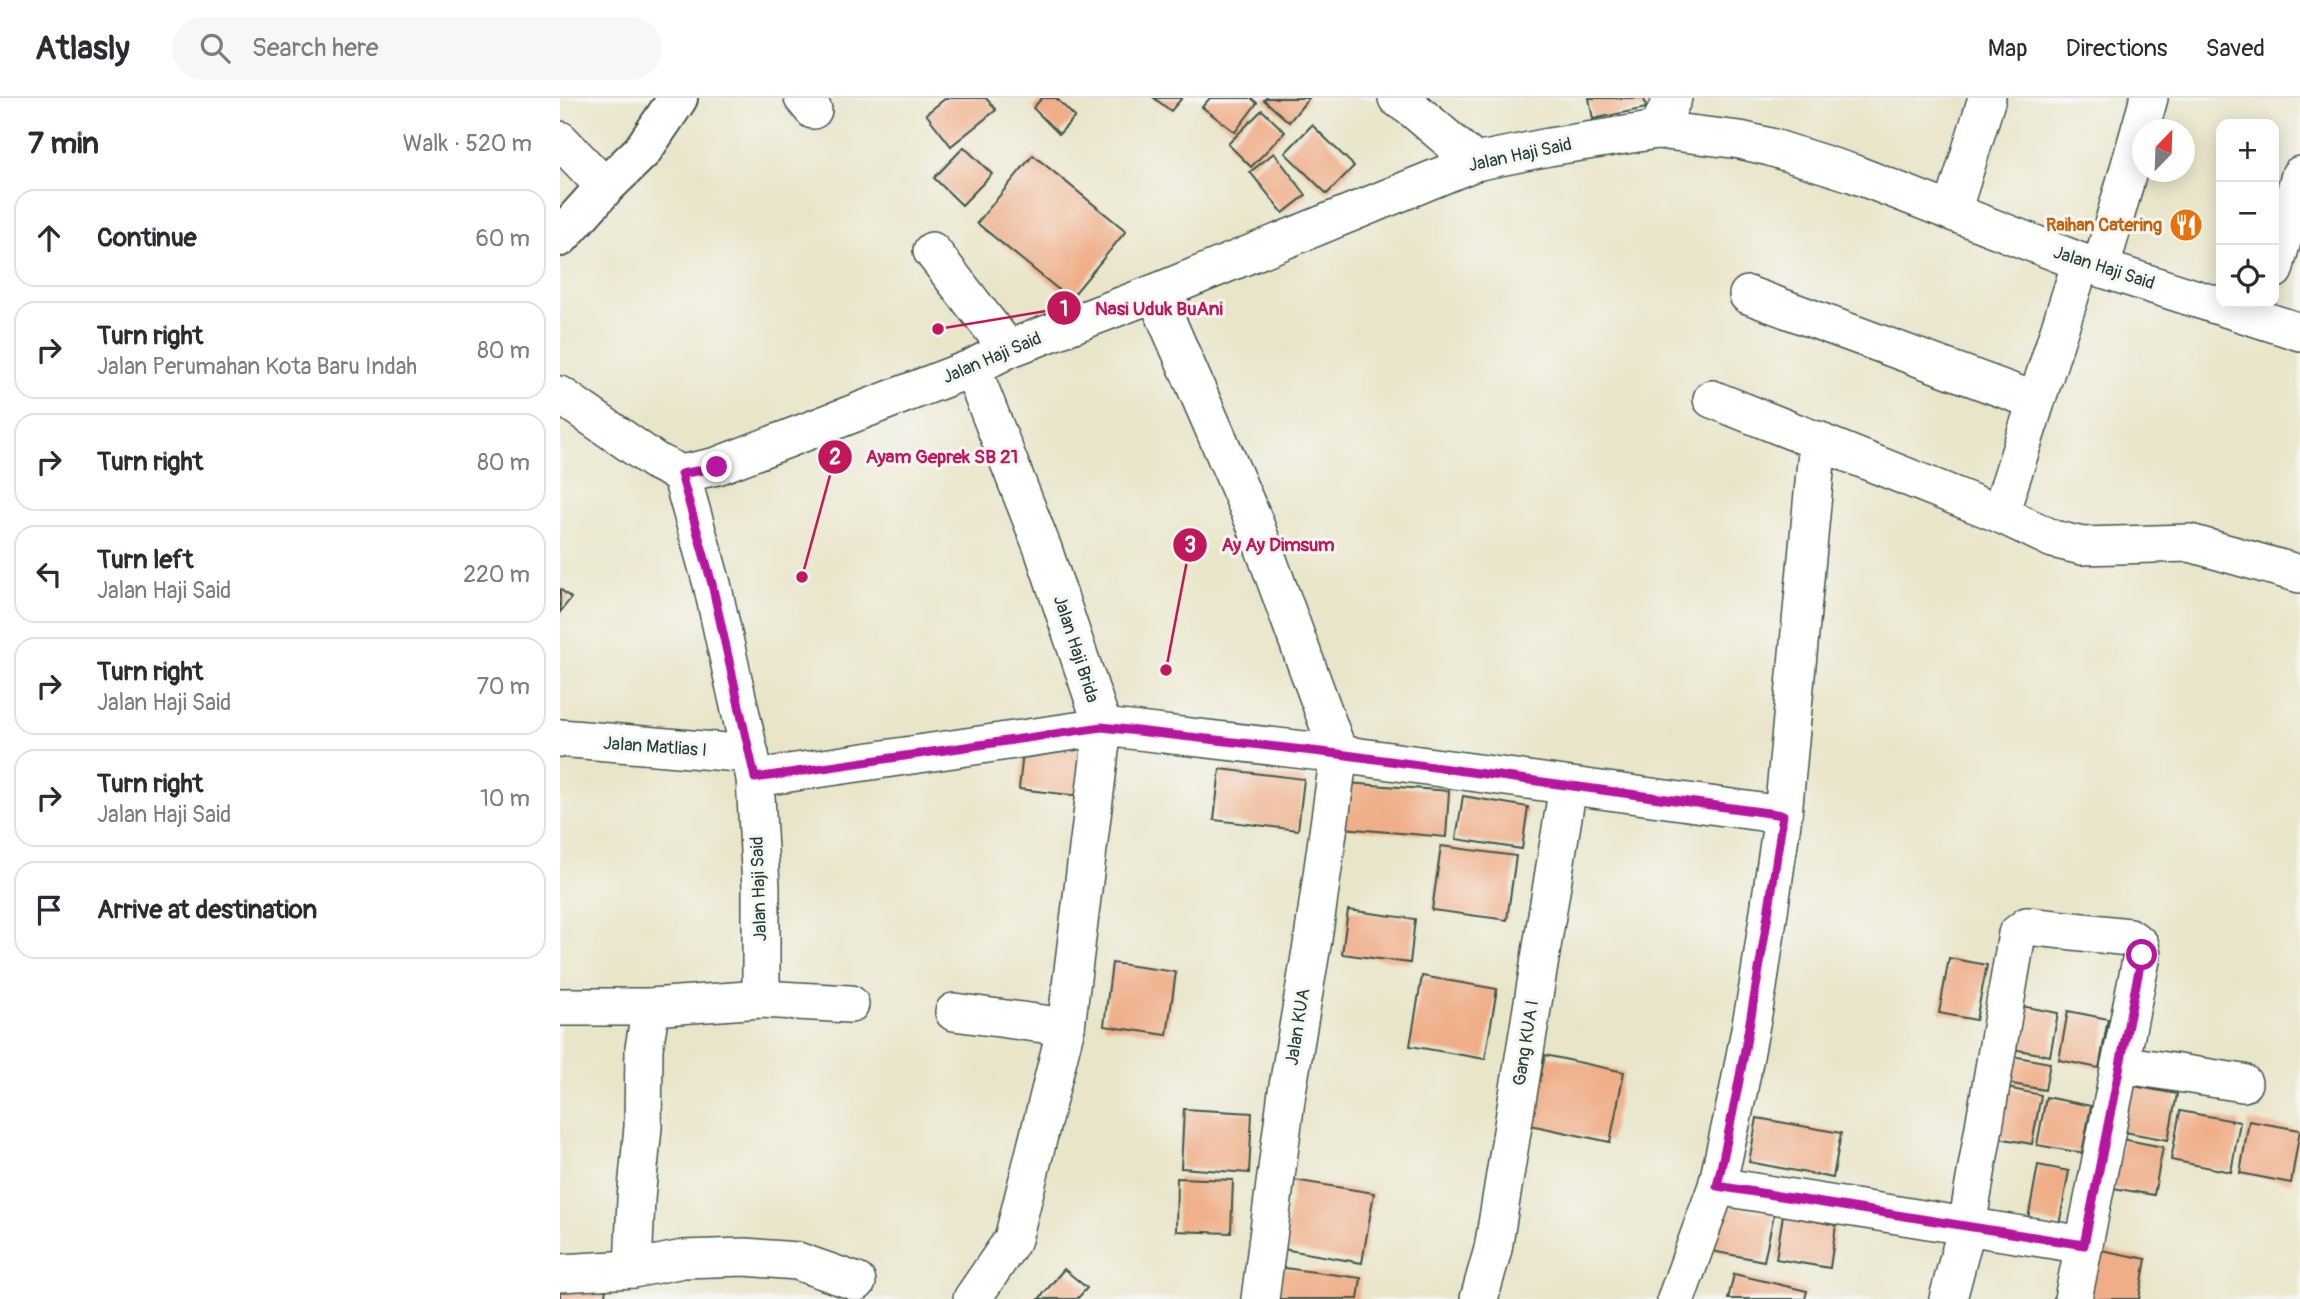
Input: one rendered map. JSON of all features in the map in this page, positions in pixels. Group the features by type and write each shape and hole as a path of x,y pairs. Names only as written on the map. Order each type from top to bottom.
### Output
{"street":[{"path":"560,237 642,151 678,98"},
{"path":"1397,98 1475,162"},
{"path":"1657,130 1673,98"},
{"path":"1952,212 1987,98"},
{"path":"2000,514 2036,401 2091,264 2149,98"},
{"name":"Jalan Haji Said","path":"761,999 761,887 753,766 712,584 681,474 717,467 972,368 1009,349 1155,293 1475,162 1657,130 1740,140 1770,147 1852,173 2091,264 2262,311 2300,332"},
{"path":"560,140 605,187"},
{"path":"2279,252 2300,175"},
{"path":"932,251 1009,349"},
{"path":"1155,293 1255,524 1339,754"},
{"path":"1748,295 2036,401"},
{"name":"Jalan Haji Brida","path":"972,368 1043,550 1102,727 1066,1027 1013,1239 972,1299"},
{"path":"560,396 655,461 681,474"},
{"path":"1712,399 2000,514 2053,539 2082,546 2190,543 2300,574"},
{"path":"1676,1299 1717,1186 1758,987 1783,815 1818,440"},
{"path":"753,766 1102,727 1339,754 1783,815"},
{"name":"Jalan Matlias I","path":"560,738 753,766"},
{"name":"Jalan KUA","path":"1261,1299 1287,1092 1313,939 1339,754"},
{"name":"Gang KUA I","path":"1479,1299 1493,1249 1568,786"},
{"path":"1948,1299 1967,1226 2017,934 2027,926 2129,937 2140,945 2142,955 2073,1299"},
{"path":"560,1007 651,1007 761,999 850,1004"},
{"path":"634,1269 636,1199 643,1128 644,1048 651,1007"},
{"path":"954,1012 1066,1027"},
{"path":"2120,1064 2244,1083"},
{"path":"1717,1186 2084,1245"},
{"path":"560,1273 634,1269 683,1259 745,1257 797,1261 857,1282"}],"building":[{"path":"946,98 986,98 996,110 951,146 926,114"},
{"path":"1042,98 1056,98 1075,117 1059,134 1033,108"},
{"path":"1154,98 1182,98 1171,111"},
{"path":"1210,98 1251,98 1257,103 1235,132 1202,107"},
{"path":"1309,98 1289,122 1264,100"},
{"path":"1589,98 1644,98 1646,108 1593,119"},
{"path":"1262,110 1285,132 1251,167 1228,144"},
{"path":"1312,125 1354,166 1327,194 1285,153"},
{"path":"964,147 992,174 962,205 934,178"},
{"path":"1274,153 1306,195 1283,213 1250,172"},
{"path":"1033,155 1126,231 1070,299 977,223"},
{"path":"560,589 571,598 560,612"},
{"path":"1024,743 1085,750 1080,796 1019,789"},
{"path":"1220,769 1304,779 1298,830 1214,820"},
{"path":"1347,783 1449,791 1446,837 1343,828"},
{"path":"1463,796 1528,807 1522,849 1456,839"},
{"path":"1441,846 1516,856 1507,920 1432,910"},
{"path":"1348,910 1415,919 1410,963 1342,954"},
{"path":"1949,958 1987,965 1976,1020 1939,1013"},
{"path":"1112,963 1176,972 1167,1035 1104,1026"},
{"path":"1422,976 1497,989 1485,1059 1410,1046"},
{"path":"2016,1005 2058,1013 2050,1056 2008,1048"},
{"path":"2068,1011 2108,1019 2099,1068 2059,1060"},
{"path":"1545,1055 1624,1072 1610,1142 1530,1125"},
{"path":"2012,1056 2050,1063 2045,1090 2007,1083"},
{"path":"2128,1085 2177,1094 2168,1140 2119,1131"},
{"path":"2007,1088 2041,1095 2032,1144 1998,1138"},
{"path":"2046,1097 2091,1106 2082,1153 2037,1145"},
{"path":"1184,1109 1252,1113 1249,1173 1181,1168"},
{"path":"2180,1111 2240,1122 2231,1172 2171,1160"},
{"path":"1757,1118 1841,1133 1833,1178 1749,1162"},
{"path":"2249,1121 2300,1130 2291,1183 2240,1173"},
{"path":"2122,1139 2163,1147 2154,1195 2113,1188"},
{"path":"2038,1165 2069,1171 2059,1225 2028,1219"},
{"path":"1177,1178 1233,1180 1231,1233 1176,1231"},
{"path":"1294,1180 1374,1193 1362,1263 1283,1249"},
{"path":"1712,1203 1774,1214 1764,1261 1701,1249"},
{"path":"1783,1215 1836,1225 1830,1268 1776,1259"},
{"path":"2091,1248 2146,1259 2139,1299 2081,1299"},
{"path":"1269,1266 1361,1278 1358,1299 1264,1299"},
{"path":"1064,1269 1087,1288 1077,1299 1039,1299"},
{"path":"1734,1274 1807,1291 1805,1299 1728,1299"},
{"path":"560,1283 606,1290 604,1299 560,1299"}],"place":[{"name":"Raihan Catering","path":"2186,225"},
{"name":"Nasi Uduk BuAni","path":"938,329"},
{"name":"Ayam Geprek SB 21","path":"802,577"},
{"name":"Ay Ay Dimsum","path":"1166,670"}],"route":[{"path":"717,467 681,474 712,584 755,778 1102,727 1339,754 1783,815 1758,987 1717,1186 2084,1245 2142,955"}]}
